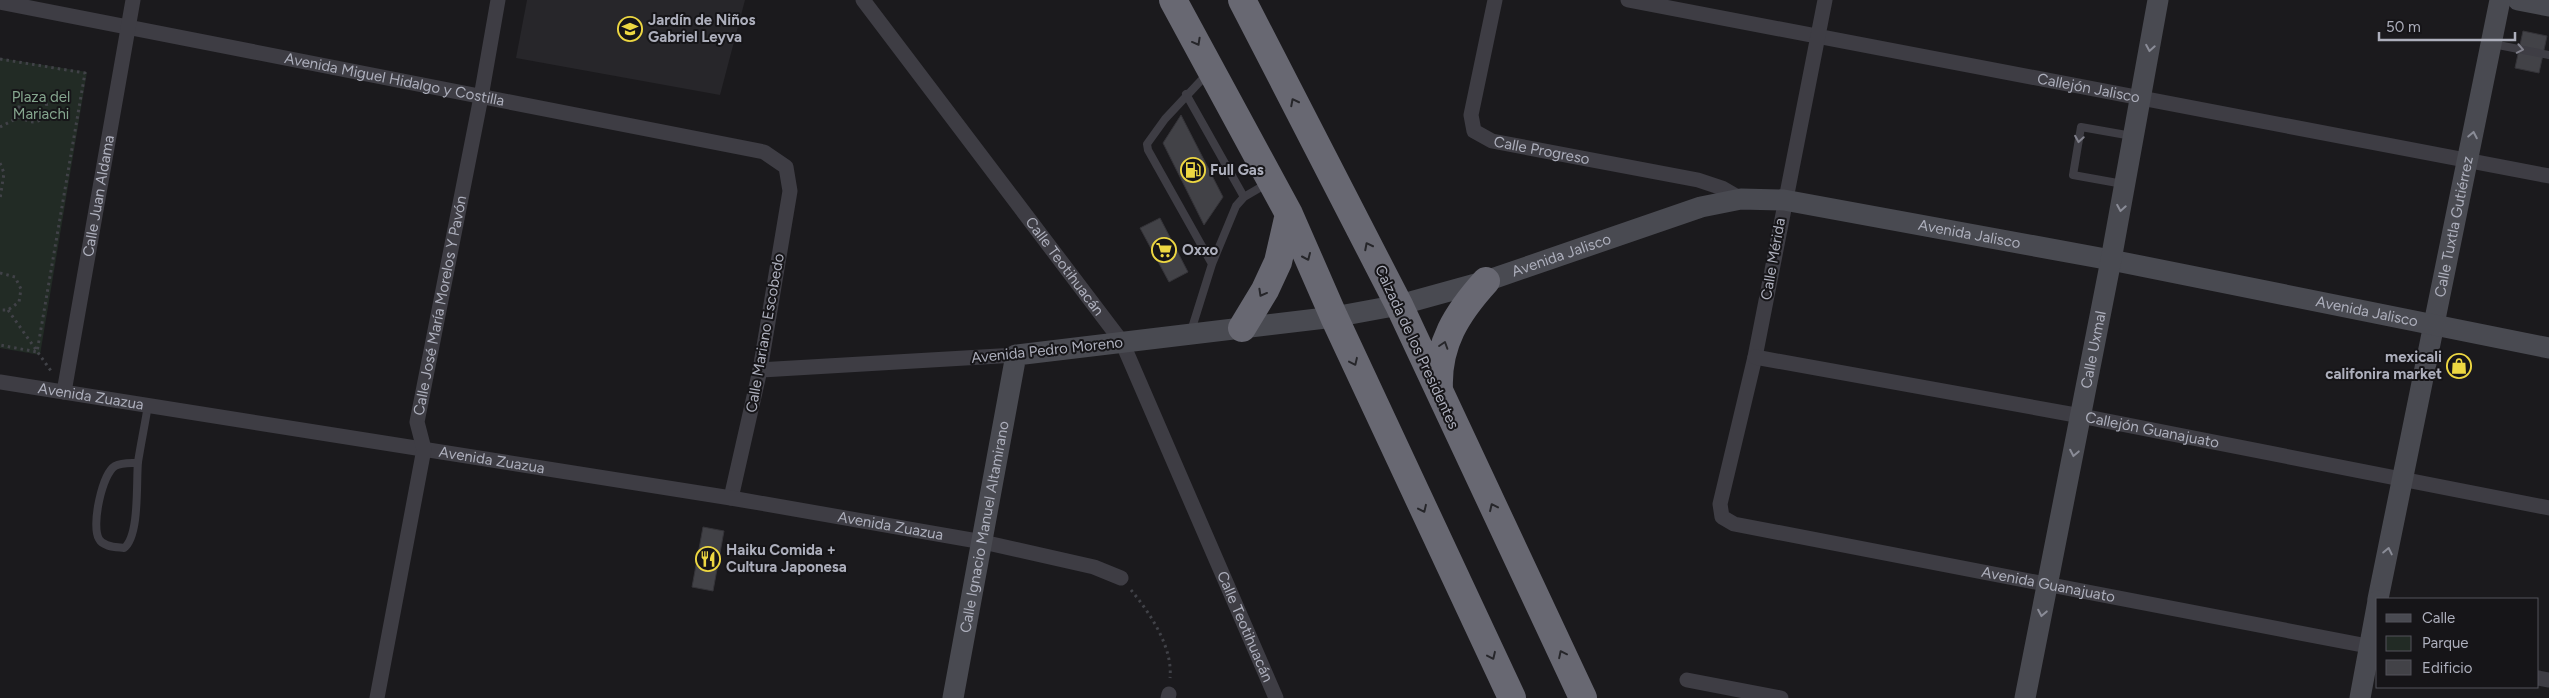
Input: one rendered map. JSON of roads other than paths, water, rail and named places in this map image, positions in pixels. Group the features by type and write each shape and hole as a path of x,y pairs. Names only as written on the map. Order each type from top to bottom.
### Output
{"highway":[{"path":"1173,0 1289,214 1334,317 1512,698"},
{"name":"Calzada de los Presidentes","path":"1242,0 1399,305 1583,698"},
{"path":"1242,328 1278,262 1289,214"},
{"path":"1439,393 1438,372 1449,332 1459,314 1486,281"}],"street":[{"name":"Calle Juan Aldama","path":"64,392 133,0"},
{"name":"Calle José María Morelos Y Pavón","path":"377,698 424,449 417,422 481,97 498,0"},
{"name":"Calle Teotihuacán","path":"863,0 1122,342 1276,698"},
{"name":"Calle Progreso","path":"1495,0 1471,115 1474,131 1492,141 1698,180 1722,188 1741,198"},
{"name":"Callejón Jalisco","path":"1628,0 1818,38 2549,176"},
{"name":"Calle Mérida","path":"1722,518 1720,504 1755,356 1784,200 1825,0"},
{"name":"Calle Uxmal","path":"2025,698 2111,260 2158,0"},
{"name":"Calle Tuxtla Gutiérrez","path":"2378,598 2432,325 2500,0"},
{"path":"2518,0 2549,6"},
{"name":"Avenida Miguel Hidalgo y Costilla","path":"0,2 129,29 764,152 786,167"},
{"name":"Calle Mariano Escobedo","path":"731,498 760,370 790,191 786,167"},
{"name":"Avenida Jalisco","path":"1334,317 1399,305 1486,281 1701,207 1741,198 1784,200 2111,260 2549,348"},
{"name":"Avenida Pedro Moreno","path":"760,370 1016,355 1334,317"},
{"name":"Calle Ignacio Manuel Altamirano","path":"953,698 1016,355"},
{"name":"Callejón Guanajuato","path":"1755,356 2081,416 2549,508"},
{"name":"Avenida Zuazua","path":"0,382 731,498 983,542 1094,567 1120,578"},
{"name":"Avenida Guanajuato","path":"1722,518 1734,524 2373,647"},
{"name":"Calle Tuxtla Gutiérrez","path":"2360,698 2373,647 2376,619"},
{"path":"1687,680 1781,698"}],"lane":[{"path":"2491,43 2549,55"},
{"path":"1212,69 1186,94 1149,139 1148,150 1212,264"},
{"path":"1186,94 1244,197"},
{"path":"2125,185 2073,175 2081,127 2134,136"},
{"path":"1190,334 1212,264 1236,206 1244,197 1272,181"},
{"path":"138,463 120,464 113,467 105,479 100,496 96,531 98,539 103,544 124,548 130,540 138,491 138,463 148,405"}],"place":[{"name":"Jardín de Niños Gabriel Leyva","path":"630,29"},
{"name":"Full Gas","path":"1193,170"},
{"name":"Oxxo","path":"1164,250"},
{"name":"mexicali califonira market","path":"2459,366"},
{"name":"Haiku Comida + Cultura Japonesa","path":"708,559"}],"park label":[{"name":"Plaza del Mariachi","path":"41,106"}]}
